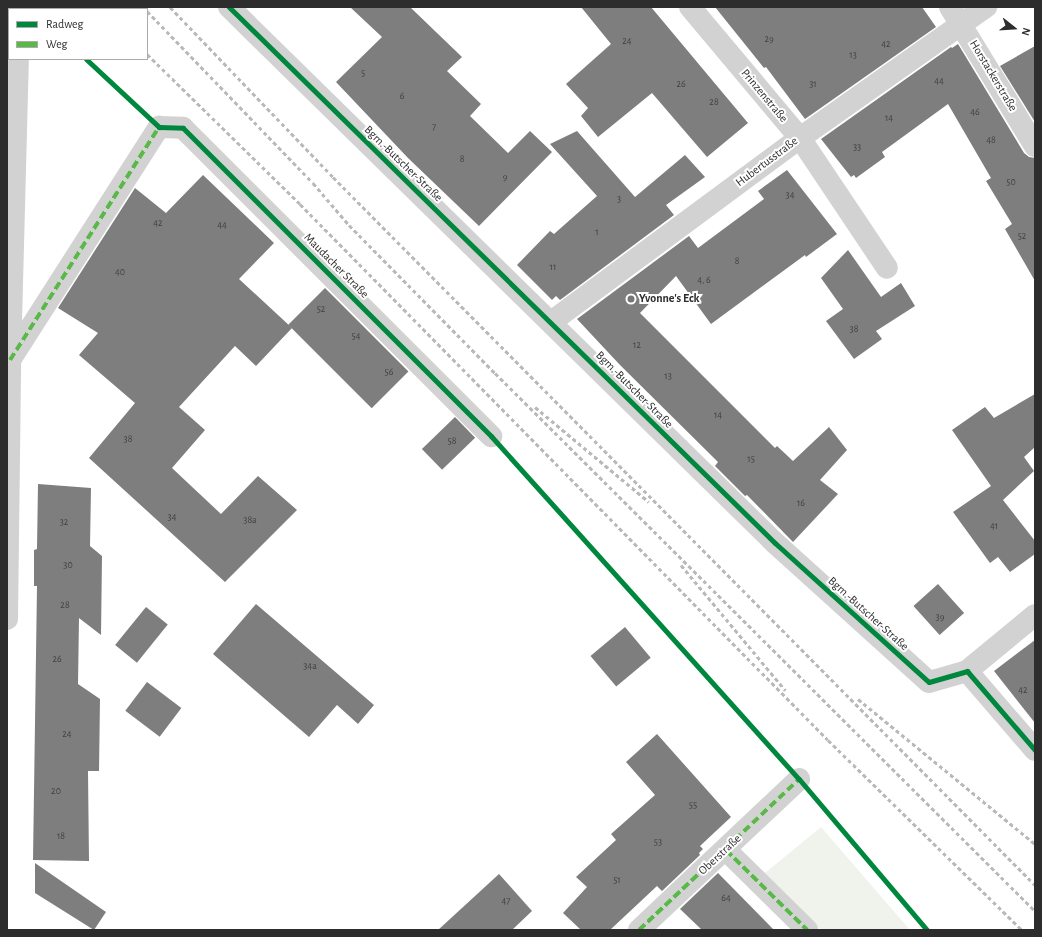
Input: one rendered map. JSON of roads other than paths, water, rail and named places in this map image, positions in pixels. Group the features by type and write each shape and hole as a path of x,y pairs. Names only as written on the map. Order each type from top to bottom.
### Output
{"street":[{"name":"Bgm.-Butscher-Straße","path":"229,7 551,322 775,544 929,682 967,671"},
{"name":"Prinzenstraße","path":"690,7 800,138 887,268"},
{"name":"Hubertusstraße","path":"551,322 800,138 956,16 986,7"},
{"name":"Horstackerstraße","path":"956,16 1035,146"},
{"path":"7,619 10,360 18,60"},
{"name":"Maudacher Straße","path":"10,360 159,127 183,128 491,436"},
{"path":"1035,615 967,671 1035,750"},
{"name":"Oberstraße","path":"639,930 726,850 799,779"},
{"path":"726,850 807,930"}],"railway":[{"path":"170,7 333,177 1035,885"},
{"path":"148,12 313,183 349,225 495,373 1035,911"},
{"path":"148,55 300,204 828,740 1022,930"},
{"path":"535,407 649,502"},
{"path":"681,565 785,690"},
{"path":"858,699 1035,844"}],"place":[{"name":"Yvonne's Eck","path":"631,299"}]}
